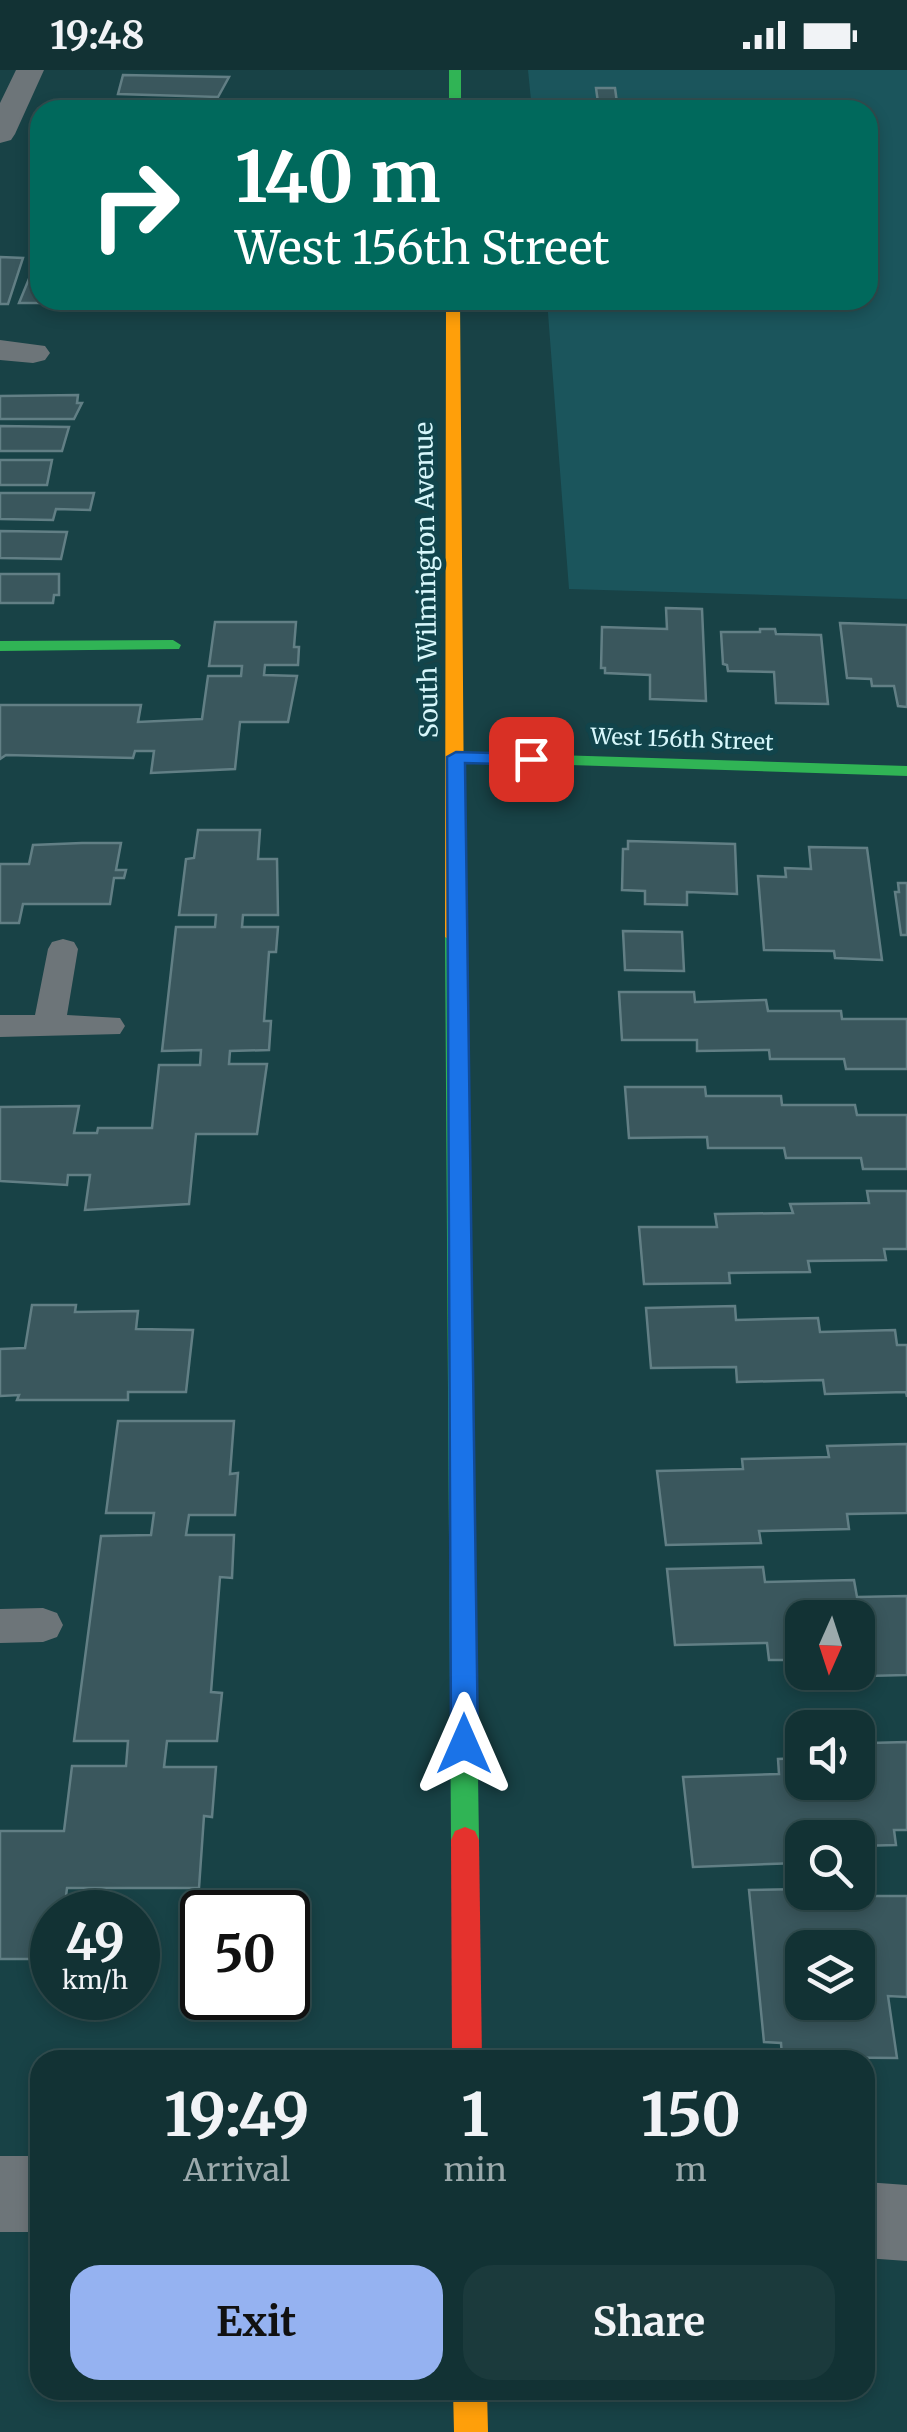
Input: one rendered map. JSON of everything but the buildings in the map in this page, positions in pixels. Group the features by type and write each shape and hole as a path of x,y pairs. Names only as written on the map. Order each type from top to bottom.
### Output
{"main road":[{"path":"455,70 455,100"},
{"name":"South Wilmington Avenue","path":"453,310 467,2050"},
{"path":"0,646 173,646"},
{"name":"West 156th Street","path":"456,757 907,771"},
{"path":"470,2400 471,2432"}],"street":[{"path":"0,134 18,82"},
{"path":"0,2194 30,2194"},
{"path":"875,2220 907,2222"}],"lane":[{"path":"49,1026 63,949"},
{"path":"0,1026 109,1026"},
{"path":"0,1626 43,1625"}],"shaded area":[{"path":"528,70 907,70 907,599 569,589 548,310 878,310 878,100 531,100"}],"traffic: fast":[{"path":"455,70 455,100"},
{"path":"0,646 173,645"},
{"path":"456,757 907,771"},
{"path":"455,937 465,1840"}],"traffic: slow":[{"path":"453,310 455,937"},
{"path":"470,2400 471,2432"}],"traffic: jam":[{"path":"465,1840 467,2050"}],"route":[{"path":"464,1744 456,757 531,759"}]}
